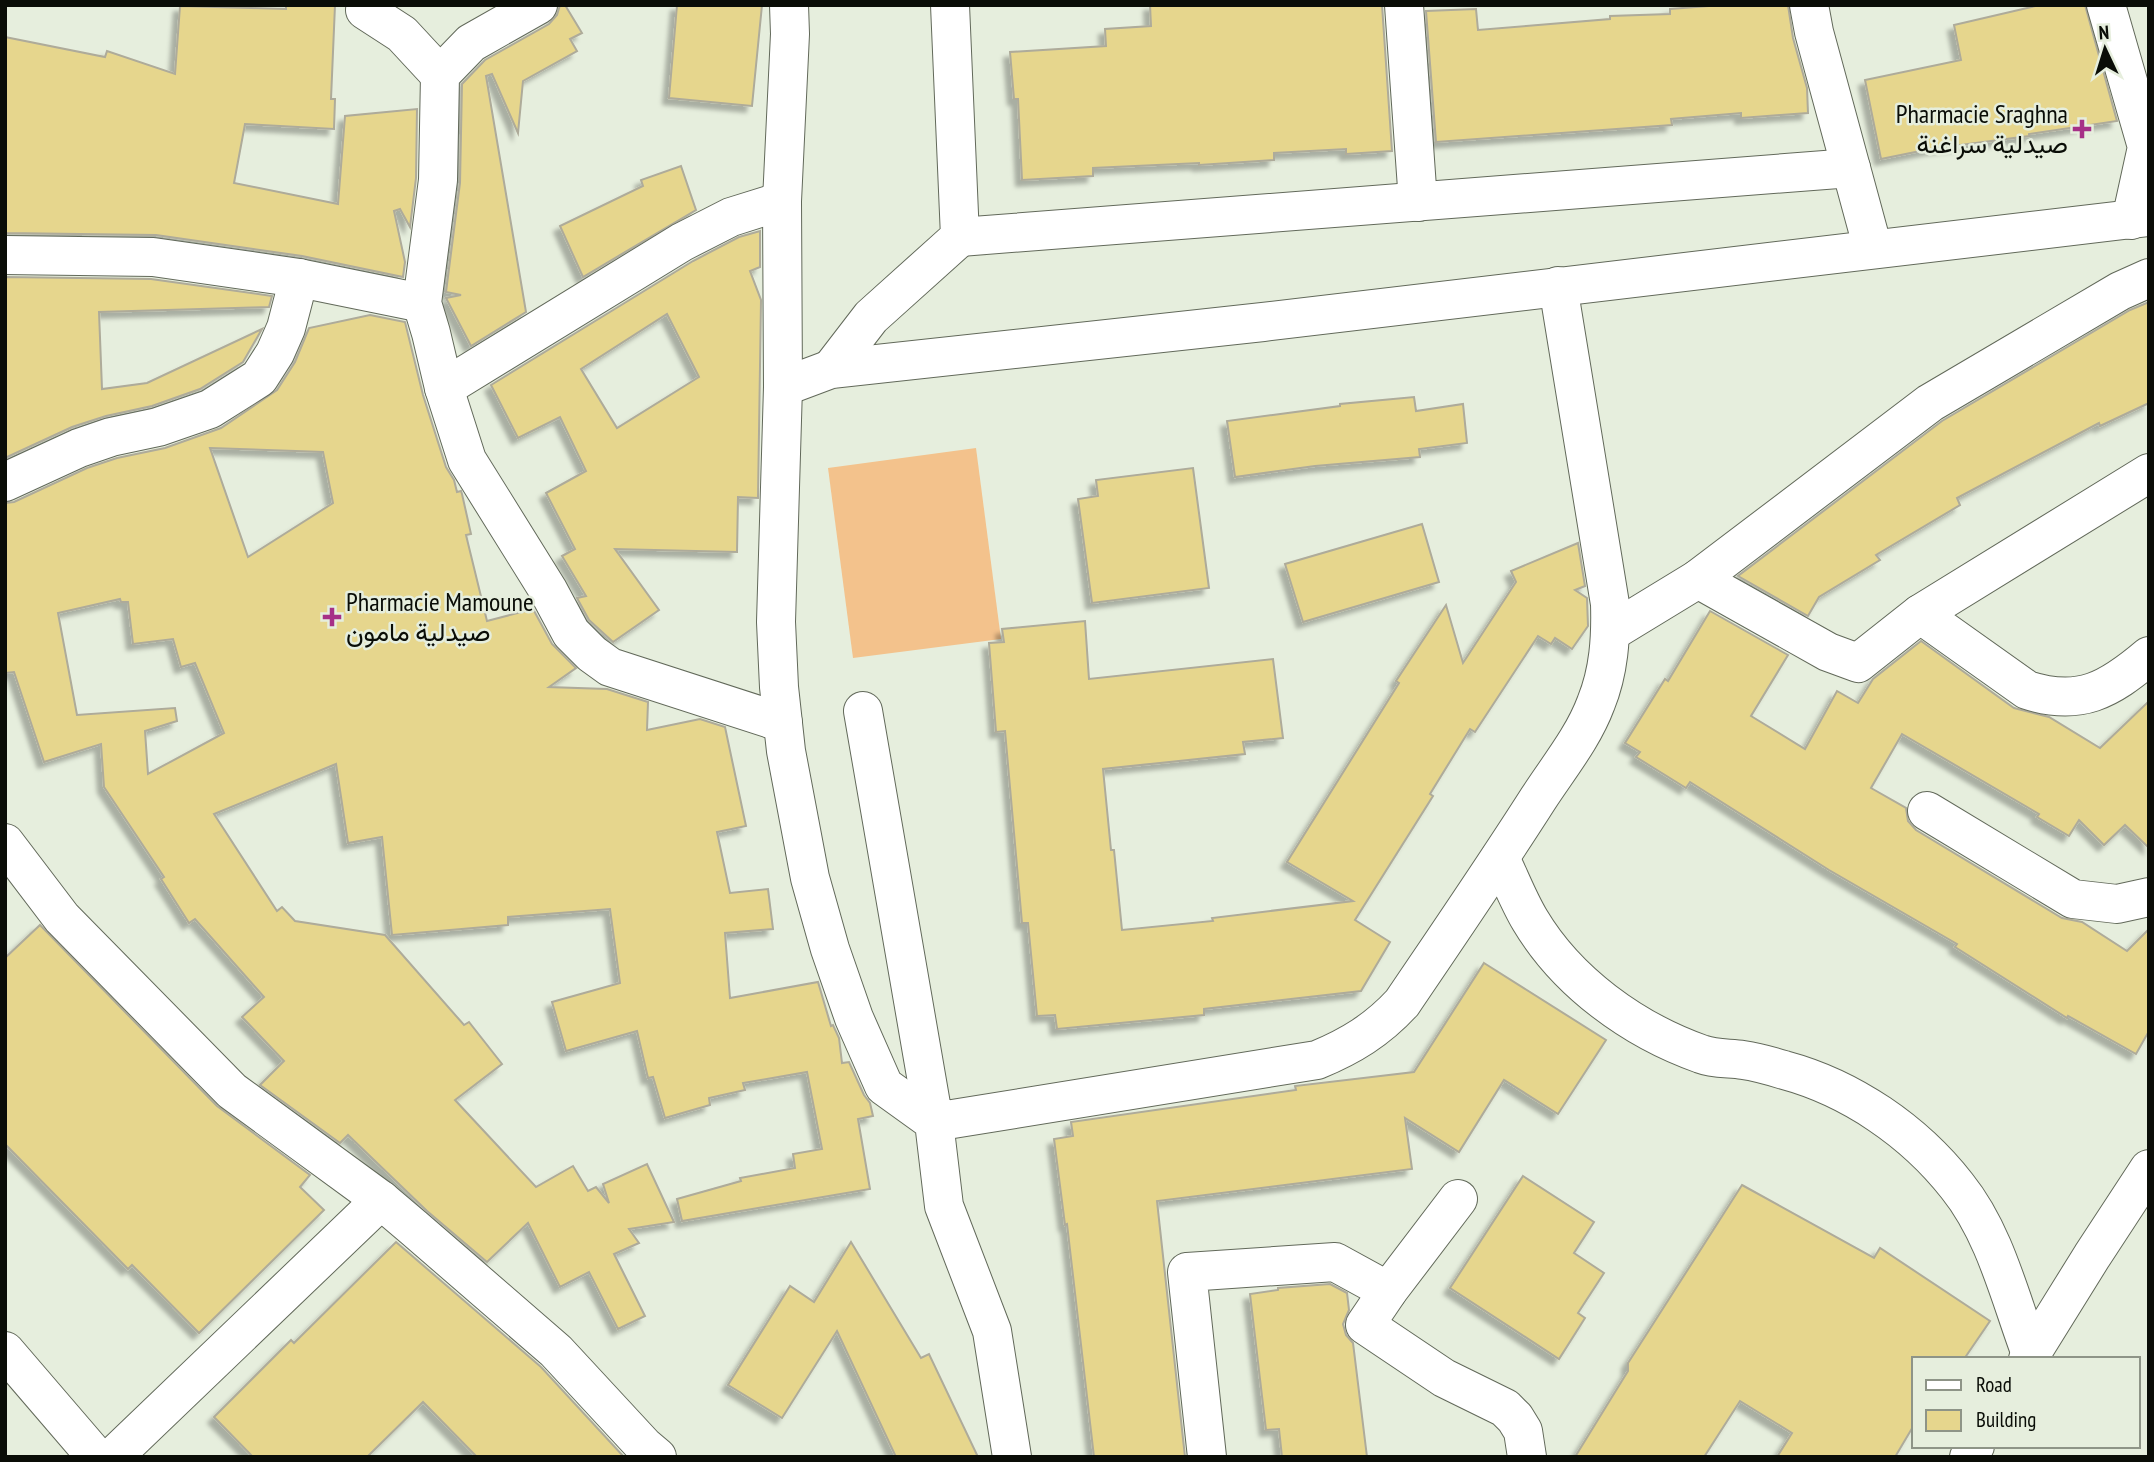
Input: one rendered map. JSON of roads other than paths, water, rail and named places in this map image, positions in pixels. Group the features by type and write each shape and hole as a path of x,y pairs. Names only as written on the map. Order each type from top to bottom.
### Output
{"street":[{"path":"538,5 471,43 440,75 438,180 422,303 444,388 467,460 548,590 571,633 592,654 610,667 783,723"},
{"path":"789,5 782,201 785,289 776,622 783,723 796,815 810,878 830,949 854,1018 884,1086 934,1122 1317,1060 1366,1036 1402,1003 1582,733 1606,674 1611,632 1610,604 1558,286"},
{"path":"950,5 960,237"},
{"path":"1404,5 1418,202"},
{"path":"1808,5 1873,249"},
{"path":"783,387 831,369 1263,322 2140,219 2147,147 2106,5"},
{"path":"365,10 402,34 440,75"},
{"path":"831,369 872,317 960,237 1851,168"},
{"path":"444,388 682,242 731,217 782,201"},
{"path":"5,255 153,257 299,278 422,303"},
{"path":"5,482 79,448 111,437 158,427 210,409 258,379 275,353 286,328 299,278"},
{"path":"1611,632 1698,579 1930,403 2120,291 2149,278"},
{"path":"1698,579 1828,652 1858,663 1920,614 2149,473"},
{"path":"1920,614 2027,690 2044,695 2078,697 2098,692 2116,683 2149,656"},
{"path":"863,711 934,1122 944,1206 992,1331 1012,1457"},
{"path":"1927,811 2073,899 2117,904 2149,897"},
{"path":"1500,858 1530,920 1555,954 1611,1007 1651,1032 1705,1056 1746,1060 1825,1084 1862,1103 1897,1127 1929,1154 1957,1186 1981,1220 2030,1356"},
{"path":"11,864 232,1091 381,1200 556,1351 657,1457"},
{"path":"2030,1356 2149,1169"},
{"path":"1458,1199 1365,1325 1444,1378 1505,1408 1523,1430 1527,1457"},
{"path":"5,1351 88,1454 381,1200"},
{"path":"1207,1457 1186,1272 1335,1262 1388,1291"}],"place":[{"name":"Pharmacie Sraghna صيدلية سراغنة","path":"2082,129"},
{"name":"Pharmacie Mamoune صيدلية مامون","path":"332,617"}]}
